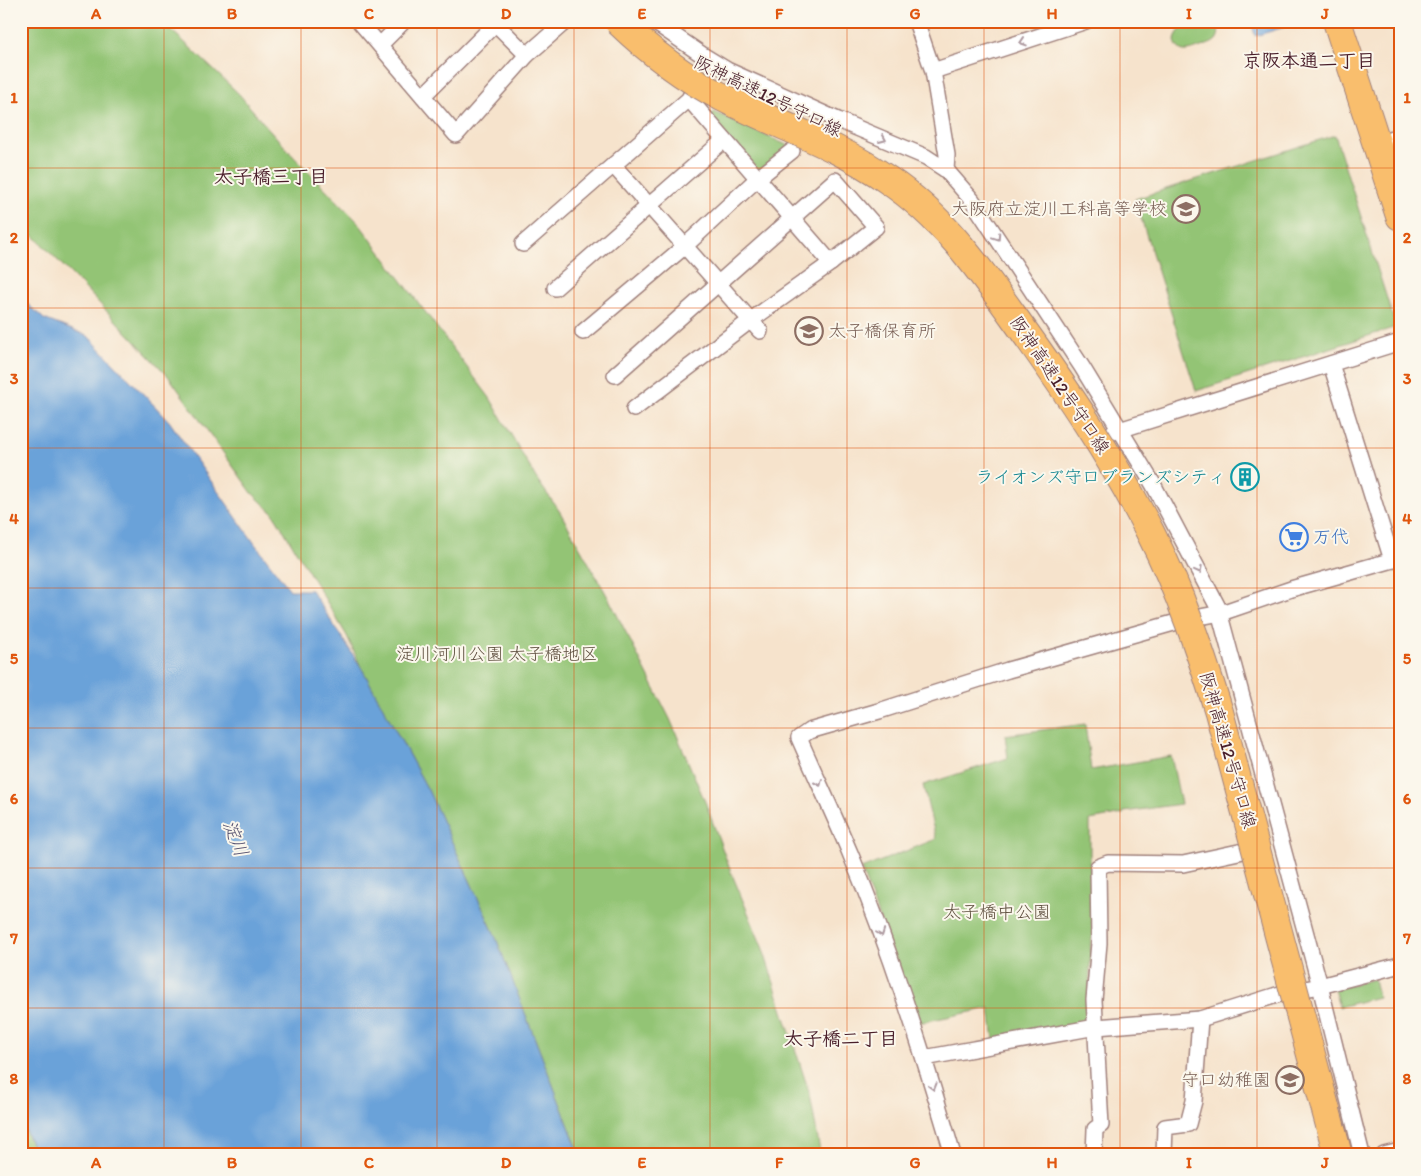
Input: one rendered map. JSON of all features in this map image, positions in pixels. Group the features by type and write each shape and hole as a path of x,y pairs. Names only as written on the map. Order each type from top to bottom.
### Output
{"highway":[{"name":"阪神高速12号守口線","path":"618,21 673,68 723,98 850,156 889,180 928,212 975,264 1032,343 1105,451 1131,496 1163,559 1200,652 1219,712 1338,1155"},
{"name":"阪神高速12号守口線","path":"643,21 670,44 707,69 859,141 900,166 939,198 962,221 989,253 1118,442 1154,505 1177,551 1214,646 1234,708 1354,1155"},
{"path":"1337,21 1400,216"},
{"path":"1353,21 1395,137 1400,170"}],"street":[{"path":"359,21 456,135 527,55 566,21"},
{"path":"380,45 404,21"},
{"path":"608,21 647,58 691,95 724,140 831,263"},
{"path":"653,21 727,70 926,157 946,170 972,200 1082,367 1153,484 1221,613 1223,628 1320,986 1362,1155"},
{"path":"916,21 933,71 947,155 946,170"},
{"path":"933,71 1086,21"},
{"path":"423,96 494,22 527,55"},
{"path":"523,244 614,166 691,95"},
{"path":"691,95 859,172 919,214 948,244 1086,440 1163,575 1184,620 1248,850 1280,994 1328,1155"},
{"path":"554,288 724,140"},
{"path":"583,332 685,246 758,178 792,151"},
{"path":"614,166 756,325"},
{"path":"615,375 835,180 876,227 756,325 634,409"},
{"path":"1086,440 1400,342"},
{"path":"953,1155 924,1058 888,953 857,872 799,738 809,731 1008,670 1184,620 1221,613 1291,589 1396,559 1331,364"},
{"path":"1094,1155 1095,1129 1102,1126 1094,1000 1098,943 1098,867 1108,863 1183,864 1248,850"},
{"path":"924,1058 1096,1027 1200,1019 1280,994 1320,986 1400,965"},
{"path":"1164,1155 1165,1127 1188,1124 1194,1101 1200,1019"},
{"path":"1384,1155 1400,1151"}],"green space":[{"name":"淀川河川公園 太子橋地区","path":"21,21 160,21 239,94 294,157 357,221 490,398 536,478 560,512 609,599 670,719 706,804 729,867 763,949 810,1095 822,1155 580,1155 494,933 428,790 361,667 347,636 324,597 273,513 252,493 169,377 21,223"},
{"path":"1201,21 1212,21 1217,26 1219,33 1216,40 1189,51 1179,49 1175,41 1178,33 1184,27"},
{"path":"714,112 789,146 763,170 752,168 710,117"},
{"path":"1335,135 1396,327 1196,391 1135,199"},
{"name":"太子橋中公園","path":"1085,724 1091,770 1171,756 1181,804 1124,812 1123,814 1090,820 1093,936 1091,940 1088,1025 994,1040 990,1008 918,1023 861,869 936,839 923,785 1008,758 1005,735"},
{"path":"1374,979 1378,997 1339,1007 1334,989"},
{"path":"21,1121 36,1155 21,1155"}],"water":[{"path":"1251,21 1297,21 1298,23 1255,36"},
{"name":"淀川","path":"21,298 44,319 88,336 169,421 255,544 290,590 311,590 361,667 428,790 494,933 580,1155 36,1155 21,1121"}],"place":[{"name":"大阪府立淀川工科高等学校","path":"1186,209"},
{"name":"太子橋保育所","path":"809,331"},
{"name":"ライオンズ守口ブランズシティ","path":"1245,477"},
{"name":"万代","path":"1294,537"},
{"name":"守口幼稚園","path":"1290,1080"}],"district":[{"name":"京阪本通二丁目","path":"1309,60"},
{"name":"太子橋三丁目","path":"271,176"},
{"name":"太子橋二丁目","path":"841,1038"}]}
